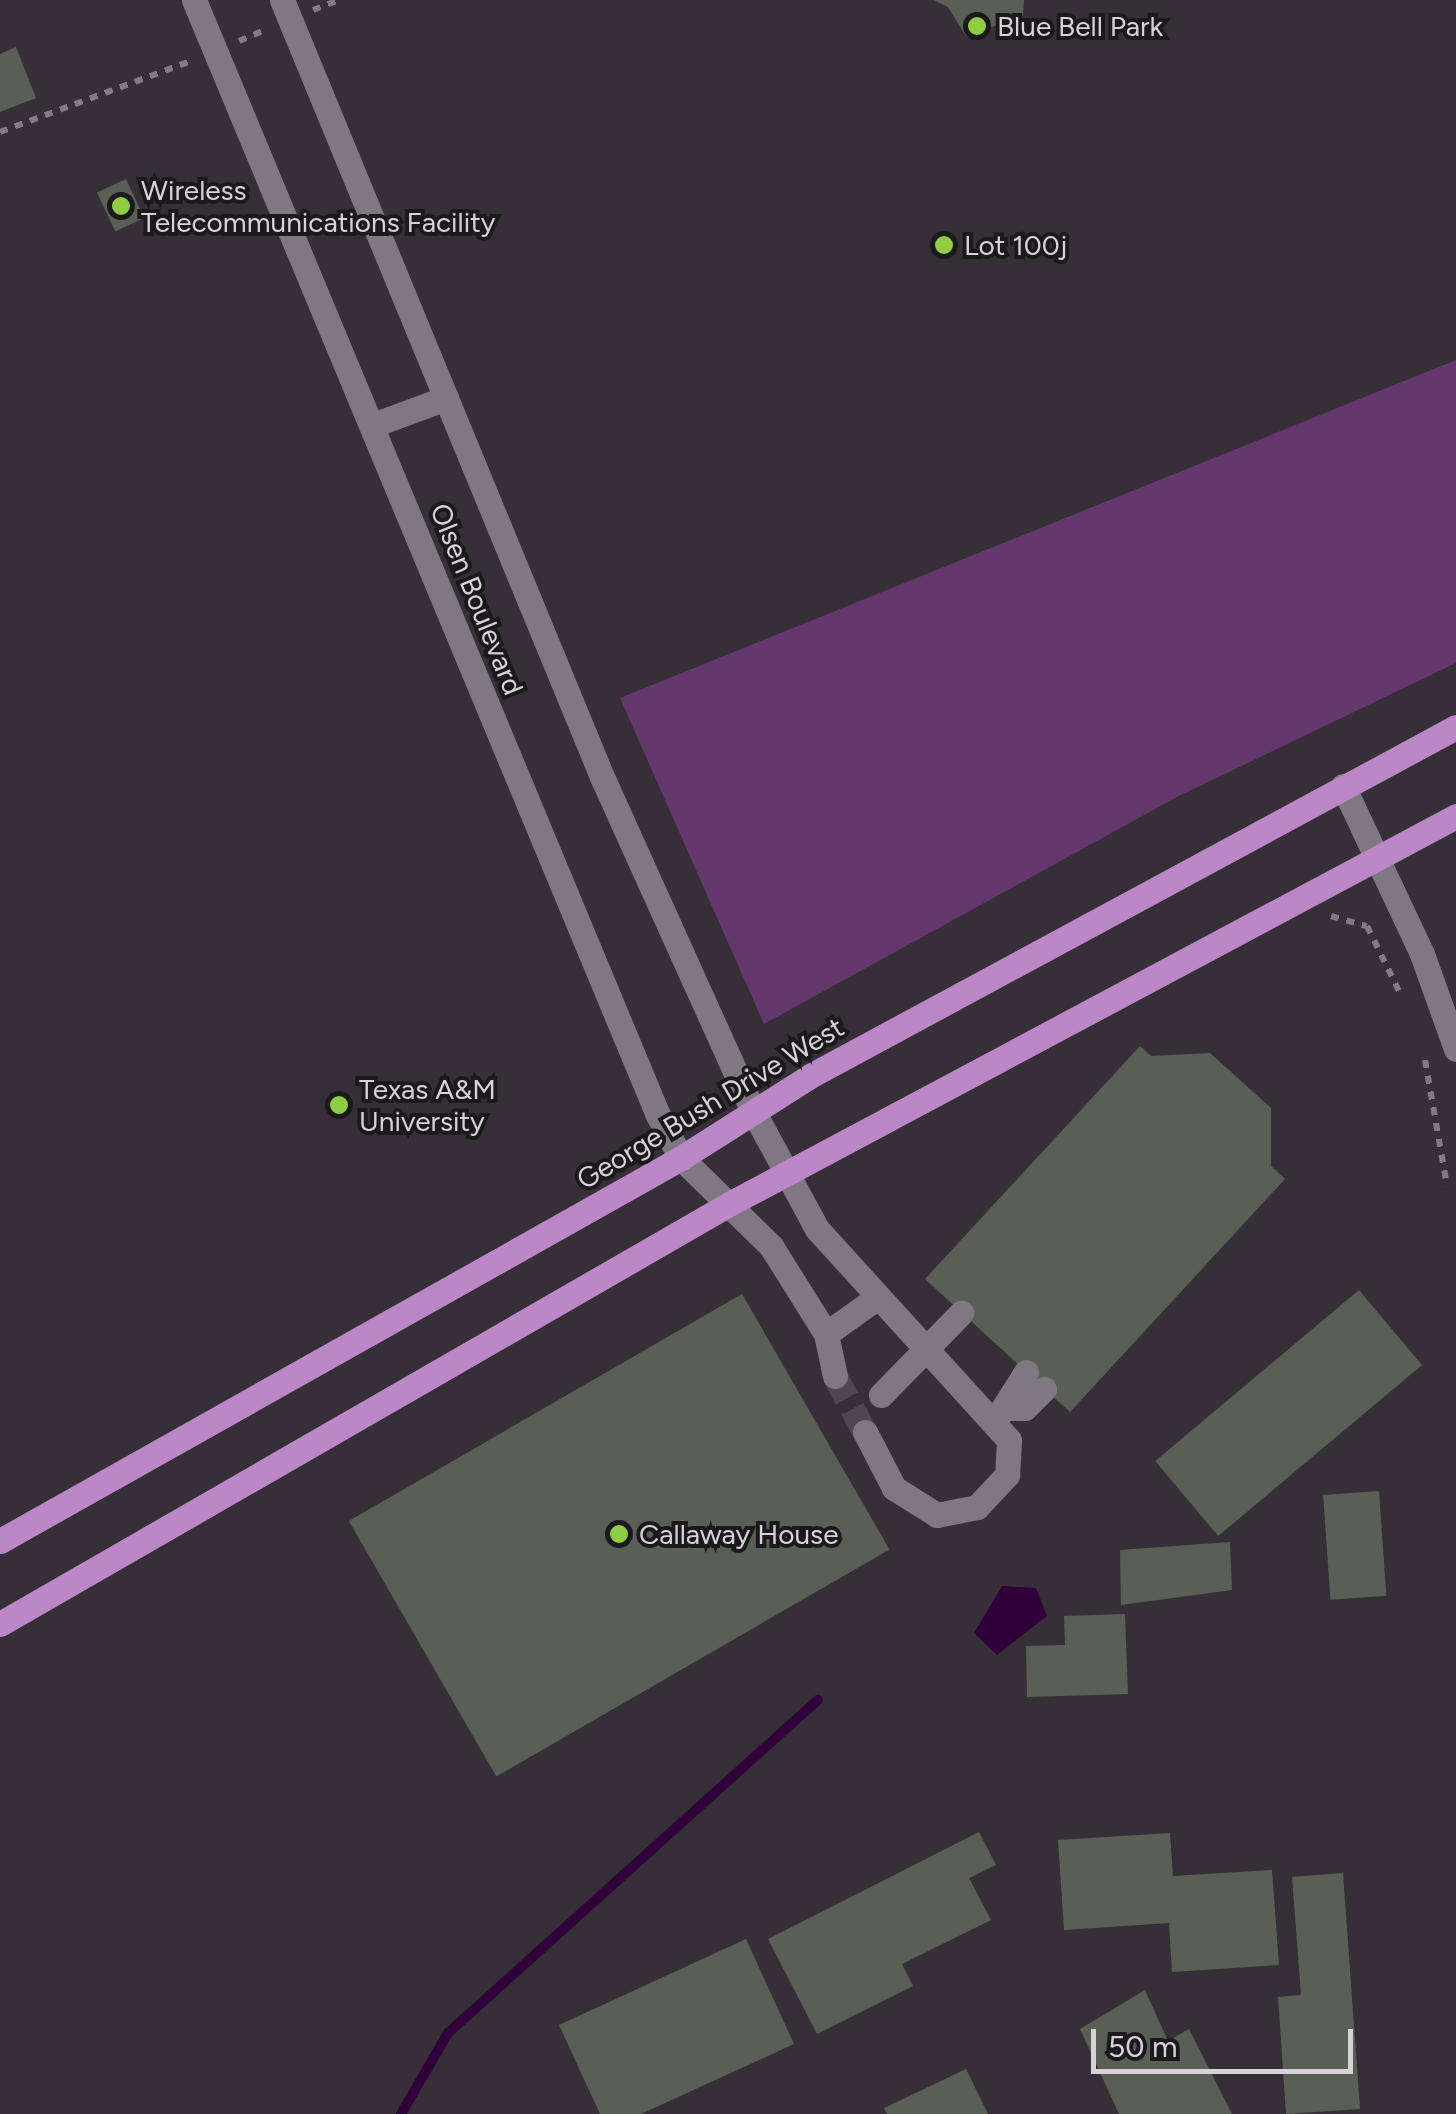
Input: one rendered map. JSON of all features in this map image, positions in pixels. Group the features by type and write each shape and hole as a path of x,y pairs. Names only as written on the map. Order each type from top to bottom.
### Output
{"main road":[{"name":"George Bush Drive West","path":"0,1541 681,1158 753,1111 1456,727"},
{"path":"0,1624 731,1203 1456,816"}],"street":[{"name":"Olsen Boulevard","path":"194,0 658,1115 681,1158 771,1246 826,1334 835,1376"},
{"name":"Olsen Boulevard","path":"286,10 603,780 753,1111 817,1229 925,1354 1000,1415"},
{"path":"373,425 446,398"},
{"path":"1343,786 1378,856 1456,1049"},
{"path":"826,1334 875,1299"},
{"path":"881,1394 962,1313"},
{"path":"865,1432 894,1488 937,1515 977,1507 1006,1474 1009,1440 1000,1415 1024,1408 1035,1380"}],"path":[{"path":"0,132 216,51 286,10 338,0"},
{"path":"1325,916 1367,926 1406,1007"},
{"path":"1423,1053 1447,1186"}],"shaded area":[{"path":"1456,360 1456,663 1177,797 764,1024 620,698"},
{"path":"1002,1586 1036,1588 1047,1616 997,1655 974,1633"}],"building":[{"name":"Blue Bell Park","path":"934,0 1024,0 1023,16 966,36 948,7"},
{"path":"16,47 36,98 0,112 0,54"},
{"name":"Wireless Telecommunications Facility","path":"126,179 144,218 115,231 97,193"},
{"path":"1140,1046 1151,1056 1210,1053 1271,1108 1271,1166 1285,1179 1070,1412 925,1279"},
{"path":"1359,1290 1422,1365 1218,1536 1155,1461"},
{"name":"Callaway House","path":"742,1294 890,1549 496,1776 349,1521"},
{"path":"1379,1491 1386,1596 1330,1600 1323,1495"},
{"path":"1230,1542 1232,1590 1121,1605 1120,1550"},
{"path":"1125,1614 1128,1694 1027,1697 1026,1646 1065,1645 1064,1616"},
{"path":"979,1832 996,1865 969,1878 991,1920 902,1964 913,1986 817,2034 768,1939"},
{"path":"1170,1833 1173,1876 1272,1870 1279,1965 1172,1972 1169,1923 1064,1930 1058,1840"},
{"path":"1343,1873 1360,2109 1286,2114 1278,1997 1301,1995 1292,1877"},
{"path":"746,1939 794,2044 641,2114 600,2114 559,2025"},
{"path":"1145,1990 1168,2041 1189,2029 1232,2114 1119,2114 1080,2029"},
{"path":"966,2069 988,2114 887,2114 884,2108"}],"waterway":[{"path":"401,2114 448,2033 818,1700"}],"tunnel":[{"path":"835,1376 865,1432"}],"place":[{"name":"Blue Bell Park","path":"977,26"},
{"name":"Wireless Telecommunications Facility","path":"121,206"},
{"name":"Lot 100j","path":"944,245"},
{"name":"Texas A&M University","path":"339,1105"},
{"name":"Callaway House","path":"619,1534"}]}
